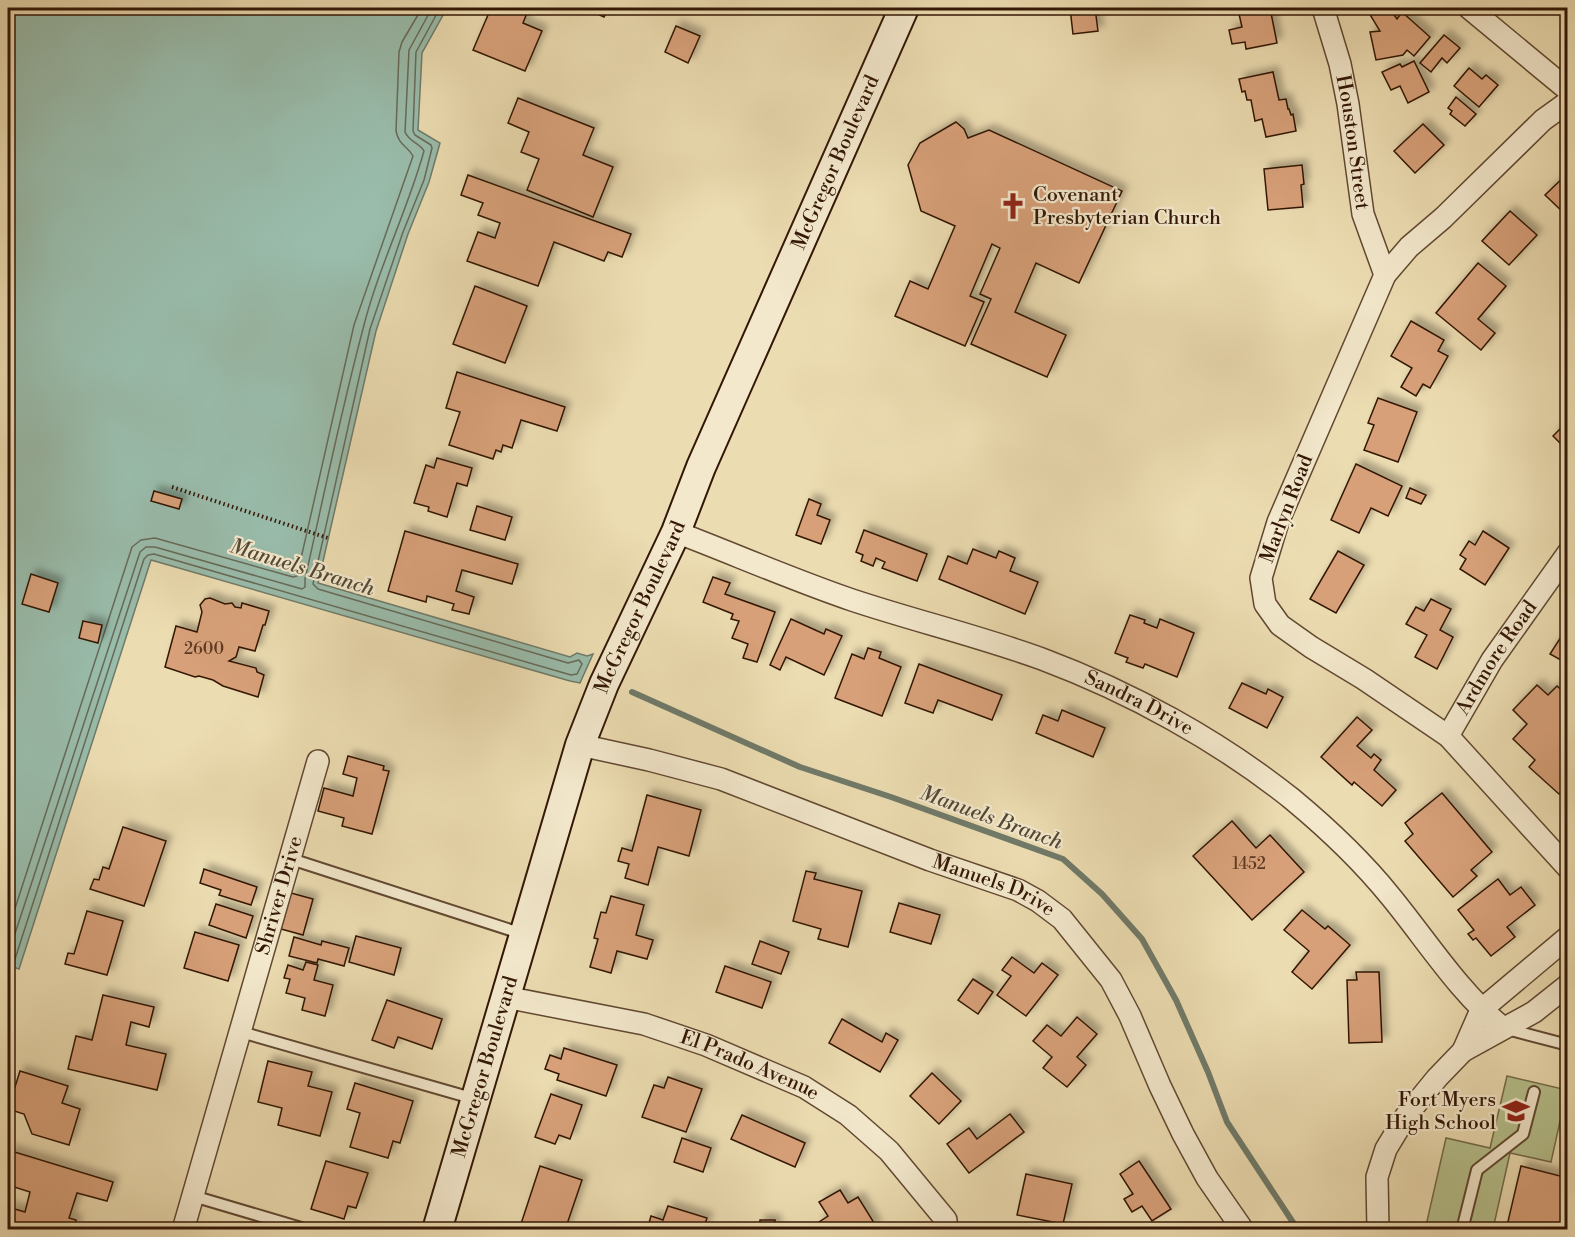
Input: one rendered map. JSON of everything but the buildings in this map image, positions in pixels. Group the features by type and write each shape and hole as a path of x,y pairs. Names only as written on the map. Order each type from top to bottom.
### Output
{"main road":[{"name":"McGregor Boulevard","path":"437,1230 580,746 604,684 676,532 701,467 904,8"}],"street":[{"name":"Houston Street","path":"1323,8 1340,64 1346,94 1363,214 1385,276"},
{"path":"1469,8 1568,90"},
{"name":"Marlyn Road","path":"1568,102 1543,120 1443,218 1409,247 1385,276 1278,522 1261,579 1265,604 1280,625 1448,736 1568,868"},
{"name":"Sandra Drive","path":"676,532 850,599 1043,659 1114,690 1206,740 1250,768 1292,800 1349,852 1389,894 1481,1010 1503,1028"},
{"name":"Ardmore Road","path":"1448,736 1492,660 1568,553"},
{"name":"Manuels Drive","path":"580,746 649,760 721,779 930,860 1018,890 1038,901 1062,919 1111,980 1130,1016 1183,1134 1207,1178 1243,1230"},
{"name":"Shriver Drive","path":"183,1230 318,761"},
{"path":"1463,1051 1481,1010 1568,937"},
{"path":"1378,1230 1377,1177 1386,1149 1406,1116 1463,1051 1534,1011 1568,986"},
{"name":"El Prado Avenue","path":"505,997 644,1024 706,1045 804,1087 848,1115 889,1151 951,1226"}],"lane":[{"path":"291,859 523,934"},
{"path":"1503,1028 1568,1045"},
{"path":"241,1032 476,1099"},
{"path":"1462,1230 1476,1170 1523,1134 1534,1092"},
{"path":"193,1196 308,1230"}],"path":[{"path":"172,487 328,538"}],"green space":[{"path":"1507,1076 1567,1090 1551,1162 1510,1153 1493,1229 1425,1230 1446,1138 1490,1148"}],"water":[{"path":"8,8 447,8 422,53 418,130 440,143 429,182 408,234 376,331 318,583 570,657 577,653 587,656 593,654 580,683 570,681 151,560 19,969 13,967 8,990"}],"waterway":[{"name":"Manuels Branch","path":"632,692 800,767 1063,859 1102,894 1142,939 1176,1000 1227,1122 1298,1230"}],"place":[{"name":"Covenant Presbyterian Church","path":"1013,206"},
{"name":"Fort Myers High School","path":"1516,1111"}]}
